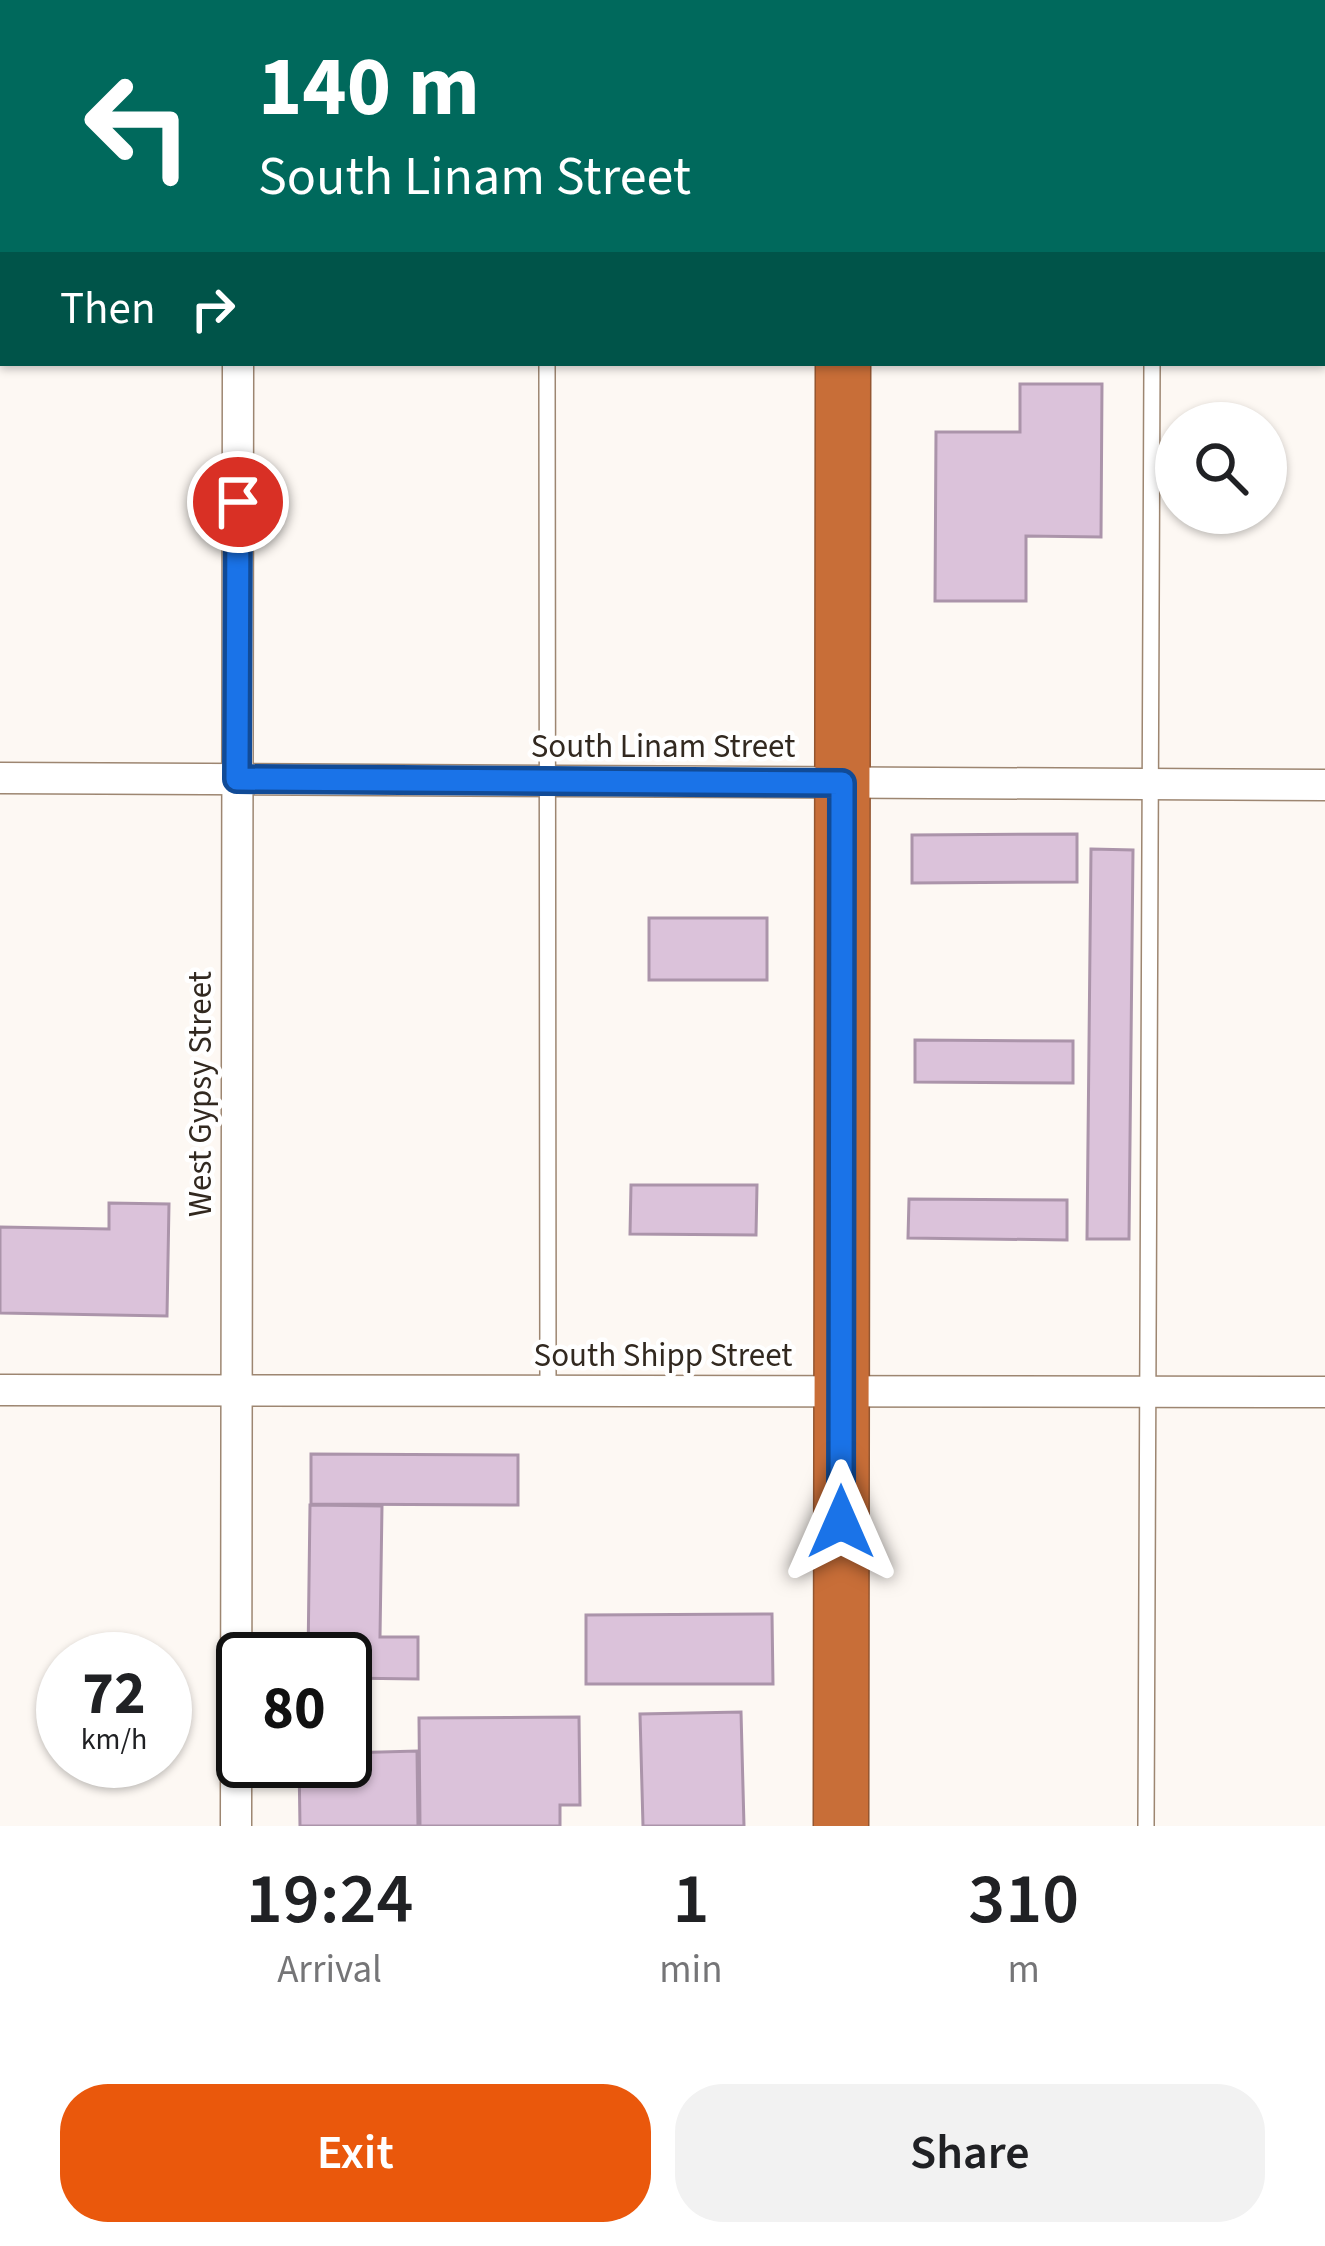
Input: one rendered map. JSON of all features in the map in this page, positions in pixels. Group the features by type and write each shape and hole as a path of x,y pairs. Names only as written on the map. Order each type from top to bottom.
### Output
{"highway":[{"path":"841,1826 842,366"}],"street":[{"name":"West Gypsy Street","path":"236,1826 238,366"},
{"name":"South Linam Street","path":"0,778 1325,785"},
{"name":"South Shipp Street","path":"0,1390 1325,1392"}],"lane":[{"path":"547,366 548,1391"},
{"path":"1146,1826 1152,366"}],"building":[{"path":"1020,384 1102,384 1101,537 1026,536 1026,601 935,601 936,432 1020,432"},
{"path":"1077,834 1077,882 912,883 912,835"},
{"path":"1091,849 1133,850 1129,1239 1087,1239"},
{"path":"649,918 767,918 767,980 649,980"},
{"path":"915,1040 1073,1041 1073,1083 915,1082"},
{"path":"631,1185 757,1185 756,1235 630,1234"},
{"path":"909,1199 1067,1200 1067,1240 908,1238"},
{"path":"109,1203 169,1204 167,1316 0,1313 0,1227 109,1229"},
{"path":"311,1454 518,1455 518,1505 311,1504"},
{"path":"310,1505 382,1506 380,1637 418,1637 418,1679 372,1678 372,1632 308,1632"},
{"path":"772,1614 773,1684 586,1684 586,1615"},
{"path":"741,1712 744,1826 643,1826 640,1714"},
{"path":"579,1717 580,1805 560,1805 560,1826 420,1826 419,1718"},
{"path":"417,1751 418,1826 300,1826 299,1788 372,1788 372,1752"}],"route":[{"path":"238,502 237,779 842,783 841,1522"}]}
